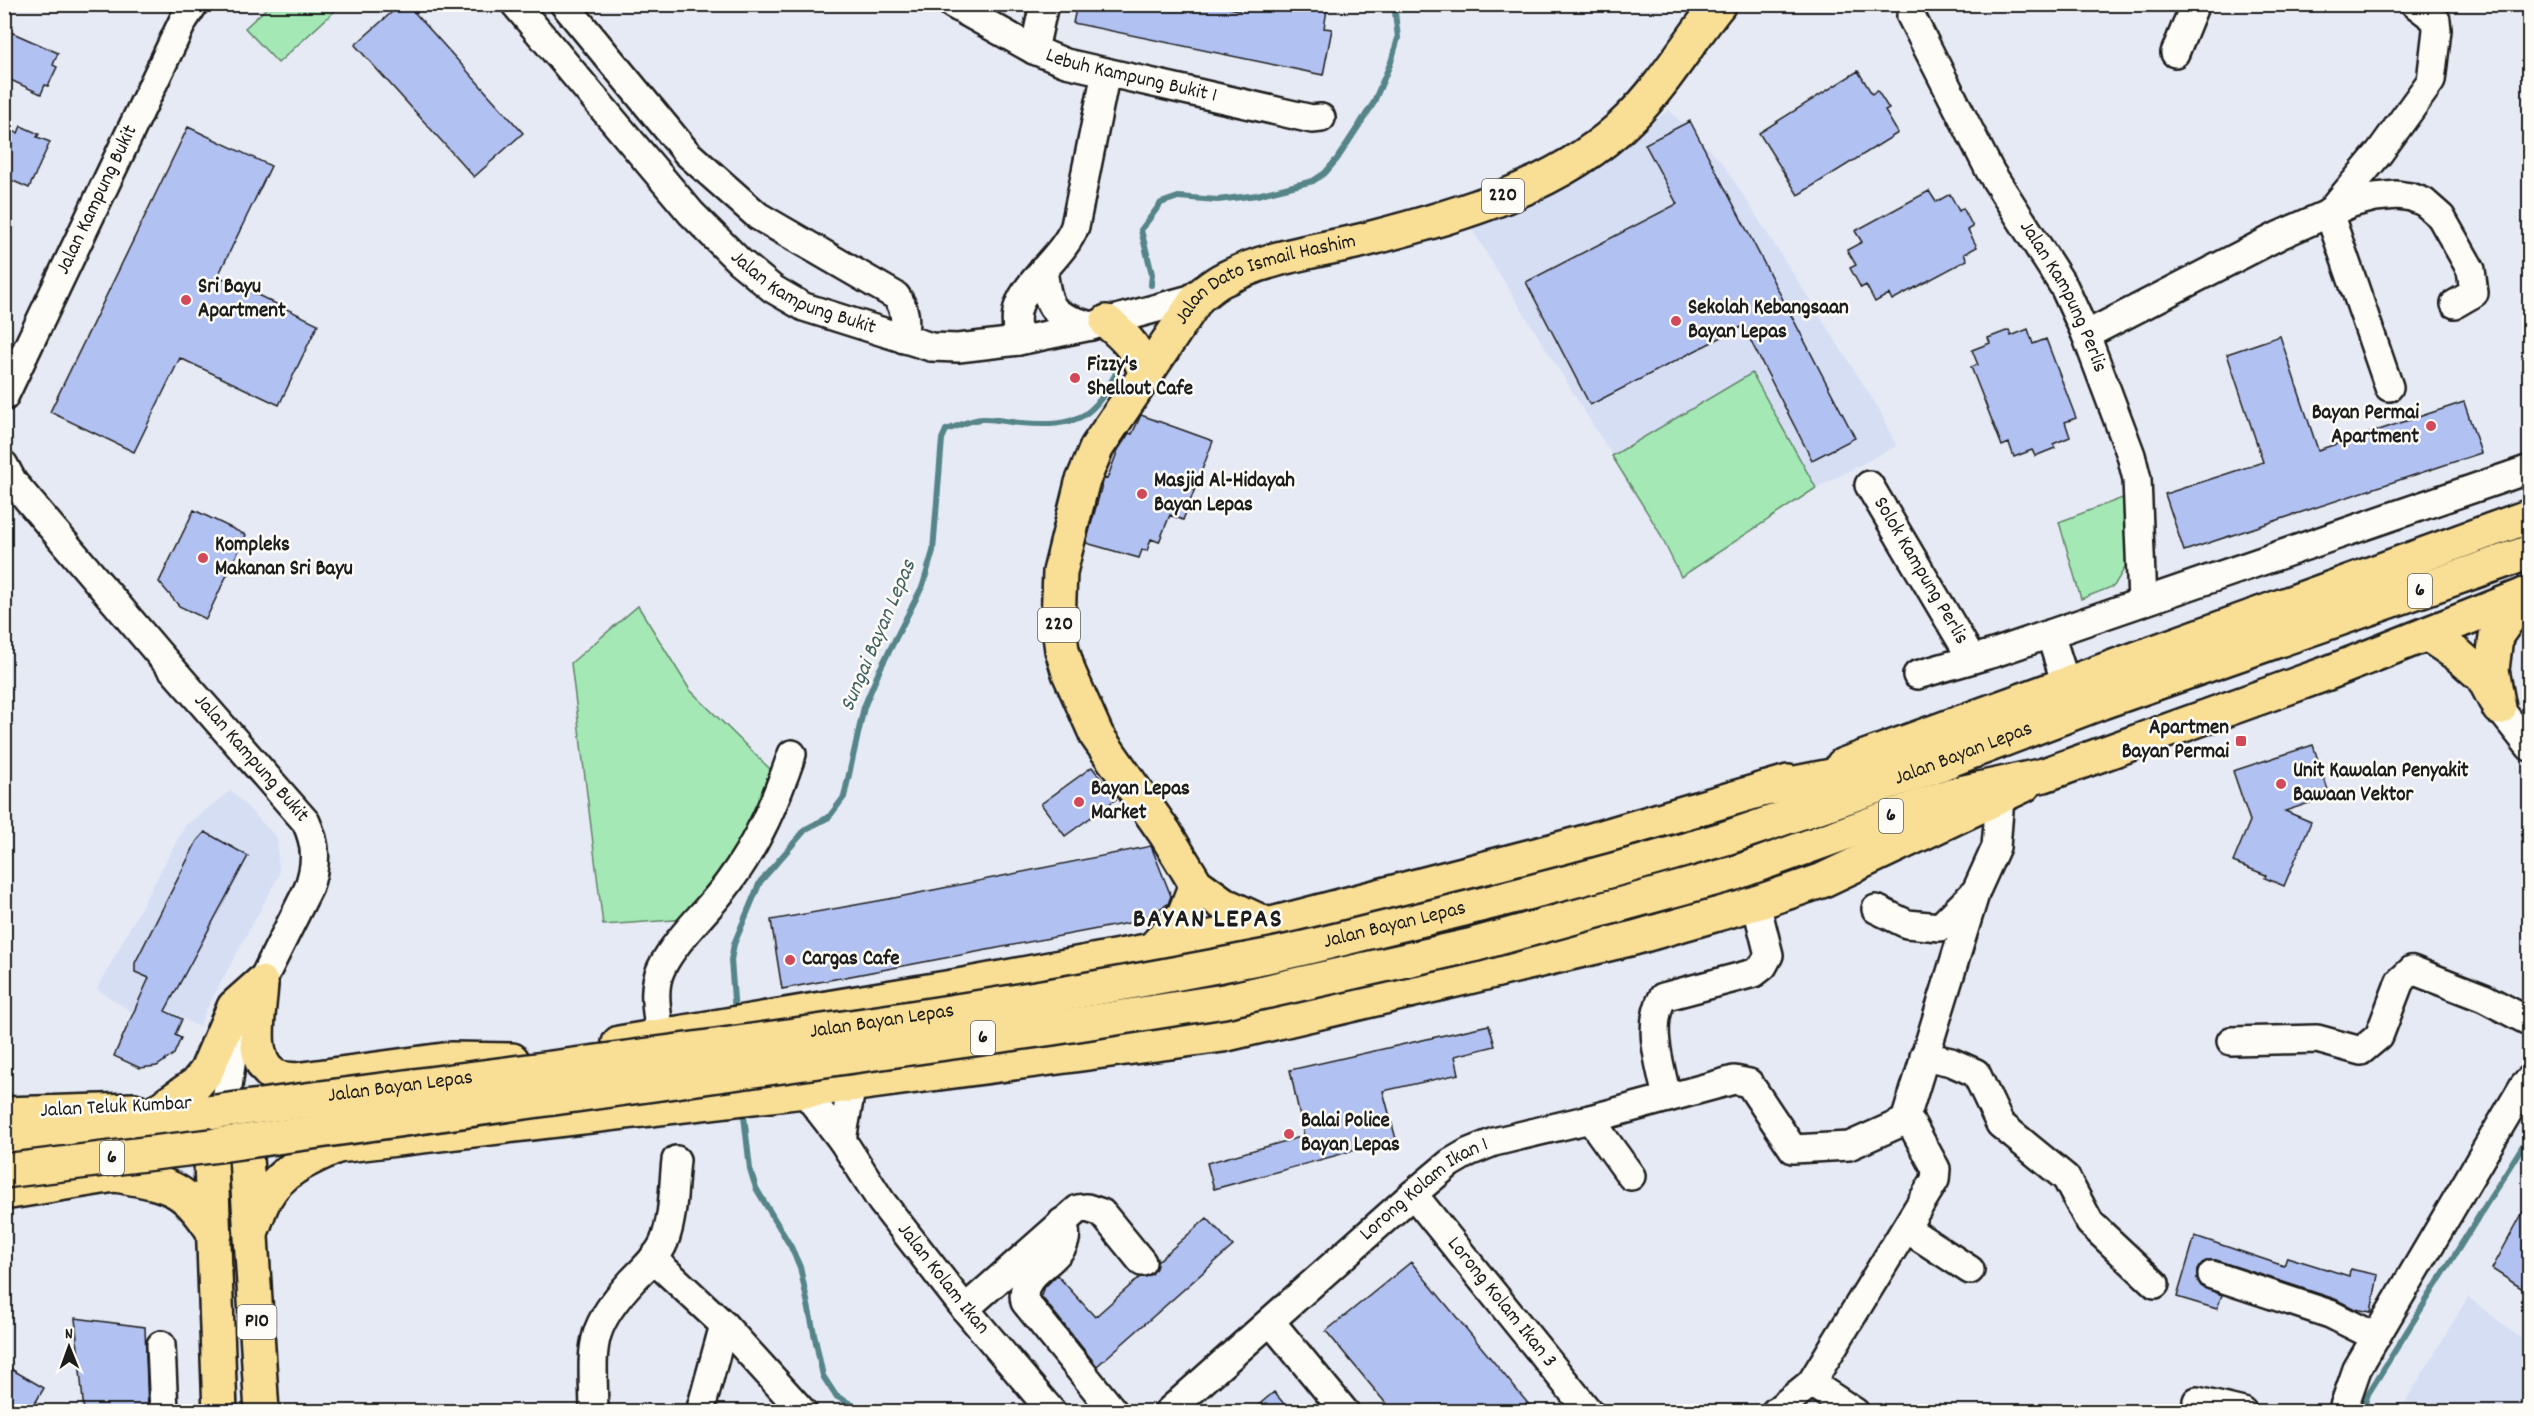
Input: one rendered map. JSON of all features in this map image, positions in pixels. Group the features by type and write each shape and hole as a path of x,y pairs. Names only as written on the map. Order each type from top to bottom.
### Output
{"main road":[{"name":"Jalan Dato Ismail Hashim","path":"1268,925 1231,909 1196,884 1165,833 1097,736 1068,673 1058,621 1060,572 1082,483 1097,447 1198,297 1222,279 1254,266 1365,239 1472,208 1498,199 1560,169 1599,144 1629,119 1677,62 1719,4"},
{"path":"1099,324 1132,345 1141,359 1146,376"},
{"path":"1760,790 1843,766 2529,516"},
{"name":"Jalan Bayan Lepas","path":"221,1107 818,1031 1060,995 1300,949 1595,876 1726,838 1905,777 2113,699 2529,552"},
{"path":"2499,708 2492,670 2496,636 2527,594"},
{"name":"Jalan Bayan Lepas","path":"225,1154 1224,1001 1473,945 1735,873 1951,795 2044,775 2317,677 2527,594"},
{"path":"2427,634 2483,677 2499,708"},
{"path":"1760,790 1868,770 1976,741 2031,730"},
{"name":"Jalan Bayan Lepas","path":"225,1154 339,1145 804,1091 1223,1035 1634,938 1756,903 1821,881 2000,798 2044,775"},
{"name":"Jalan Bayan Lepas","path":"221,1107 482,1068 512,1060 958,986 1152,950 1268,925 1578,844 1760,790"},
{"path":"1152,950 1184,915 1196,884"},
{"path":"261,983 257,1029 260,1057 264,1067 274,1076 295,1080 451,1059 512,1060"},
{"path":"160,1109 196,1084 206,1072 234,1007 261,983"},
{"path":"958,986 947,1013 946,1036 950,1050 969,1069"},
{"path":"910,994 922,1004 932,1023 930,1049 920,1075"},
{"name":"Jalan Teluk Kumbar","path":"4,1114 221,1107"},
{"name":"Jalan Teluk Kumbar","path":"4,1138 221,1107"},
{"name":"P10","path":"220,1412 215,1234 225,1154 236,1122 221,1107"},
{"path":"4,1138 9,1147 10,1162 4,1180"},
{"path":"251,1233 266,1196 280,1177 298,1164 339,1145"},
{"path":"4,1193 225,1154"},
{"name":"P10","path":"225,1154 251,1233 262,1412"},
{"name":"6","path":"4,1171 225,1154"},
{"path":"116,1175 159,1182 176,1189 199,1210 215,1234"}],"street":[{"name":"Jalan Kampung Bukit","path":"4,397 183,21 194,4"},
{"name":"Jalan Kampung Bukit","path":"515,4 691,213 740,261 773,289 804,307 931,347 958,348 1018,341 1099,324 1198,297"},
{"path":"564,4 687,153 758,216 896,296 903,305 904,339"},
{"name":"Lebuh Kampung Bukit 1","path":"952,4 1034,50 1066,63 1312,119 1321,118"},
{"path":"1034,50 1044,4"},
{"path":"2175,53 2195,4"},
{"path":"2329,213 2379,153 2431,81 2437,30 2436,20 2415,4"},
{"name":"Jalan Kampung Perlis","path":"1911,16 1990,171 2064,287 2086,335 2135,471 2142,602"},
{"path":"1018,341 1016,314 1018,306 1043,270 1068,243 1076,226 1106,72"},
{"path":"2086,335 2248,251 2352,202 2375,196 2411,196 2424,202 2441,217 2471,270 2474,293 2455,304"},
{"path":"2329,213 2389,387"},
{"path":"1043,270 1048,299 1061,317 1099,324"},
{"name":"Jalan Kampung Bukit","path":"4,465 13,482 115,603 306,822 314,838 316,853 314,873 261,983 247,1004 235,1036 221,1107"},
{"path":"1917,675 2050,634 2529,469"},
{"name":"Solok Kampung Perlis","path":"1869,485 1972,659"},
{"path":"2050,634 2066,684"},
{"path":"2499,708 2529,747"},
{"path":"660,1037 655,990 661,970 729,882 756,842 780,789 792,754"},
{"path":"1775,1412 1810,1383 1907,1229 1935,1180 1935,1169 1912,1125 1905,1121 1976,891 1996,847 2000,798"},
{"path":"1876,909 1907,924 1940,927 1976,891"},
{"path":"1666,1098 1654,1030 1658,1007 1663,997 1754,973 1763,966 1768,955 1756,903"},
{"path":"2231,1041 2317,1039 2361,1051 2379,1036 2400,981 2412,970 2484,998 2529,1022"},
{"path":"1924,1056 1951,1062 1976,1073 2000,1124 2066,1178 2090,1223 2155,1284"},
{"path":"2342,1412 2357,1369 2529,1079"},
{"name":"Lorong Kolam Ikan 1","path":"1168,1412 1450,1163 1494,1142 1734,1080 1749,1083 1793,1149 1849,1146 1905,1121"},
{"path":"842,1140 852,1084"},
{"name":"Jalan Kolam Ikan","path":"804,1091 842,1140 881,1201 965,1309 1052,1412"},
{"path":"1590,1119 1631,1176"},
{"path":"594,1412 593,1353 601,1320 611,1304 663,1244 669,1229 676,1160"},
{"name":"Lorong Kolam Ikan 3","path":"1413,1194 1588,1412"},
{"path":"965,1309 1078,1209 1087,1208 1102,1213 1142,1262"},
{"path":"1062,1222 1066,1231 1063,1245 1026,1283 1023,1289 1025,1302 1114,1412"},
{"path":"1907,1229 1970,1270"},
{"path":"654,1257 664,1270 724,1325 803,1412"},
{"path":"2212,1275 2330,1314 2376,1337"},
{"path":"1271,1322 1345,1412"},
{"path":"700,1412 724,1325"},
{"path":"161,1345 164,1412"},
{"path":"1810,1383 1856,1412"},
{"path":"2197,1401 2243,1412"}],"shaded area":[{"name":"Sekolah Kebangsaan Bayan Lepas","path":"1669,110 1722,162 1879,409 1896,446 1805,494 1681,577 1657,528 1466,220 1599,162"},
{"path":"231,790 277,838 279,875 199,1027 143,996 133,1013 97,989 185,826"},
{"path":"2468,1297 2529,1345 2529,1411 2400,1411"}],"green space":[{"path":"270,5 336,5 339,7 278,63 245,28"},
{"path":"1752,373 1816,488 1681,577 1657,528 1612,456"},
{"path":"2125,497 2127,564 2114,586 2081,599 2059,522"},
{"path":"638,606 690,690 775,774 767,804 688,919 603,925 571,663"}],"building":[{"path":"401,4 407,4 523,133 474,177 355,45"},
{"path":"1077,4 1211,4 1239,10 1240,4 1328,4 1324,28 1332,29 1323,75 1073,23"},
{"path":"4,29 58,53 53,65 57,67 48,86 45,85 41,94 4,77"},
{"path":"1858,71 1872,94 1877,90 1889,109 1885,111 1898,133 1798,195 1759,133"},
{"path":"1690,121 1855,438 1812,460 1743,326 1590,405 1526,282 1677,204 1645,144"},
{"path":"21,126 39,134 37,137 50,142 29,188 4,177 4,141 9,130 18,133"},
{"name":"Sri Bayu Apartment","path":"188,127 271,166 218,276 318,324 279,405 180,358 134,452 50,412"},
{"path":"1929,191 1936,202 1950,194 1959,211 1963,208 1973,227 1968,230 1977,247 1964,254 1967,260 1892,300 1889,294 1875,302 1866,285 1861,288 1850,268 1856,265 1847,250 1862,242 1855,231"},
{"path":"2028,329 2033,344 2046,339 2076,418 2065,422 2070,437 2053,444 2055,448 2035,456 2032,450 2014,457 2009,443 2002,446 1971,367 1978,365 1972,350 1990,343 1988,338 2009,330 2011,336"},
{"name":"Bayan Permai Apartment","path":"2280,336 2318,450 2464,402 2481,453 2184,551 2165,494 2263,462 2227,354"},
{"name":"Masjid Al-Hidayah Bayan Lepas","path":"1141,415 1213,441 1183,520 1170,515 1159,542 1151,539 1147,551 1142,550 1139,558 1086,543 1104,478 1107,479 1118,450 1129,433 1132,434"},
{"name":"Kompleks Makanan Sri Bayu","path":"194,510 246,535 206,619 179,606 159,582"},
{"path":"2313,745 2330,796 2285,811 2311,822 2284,886 2265,878 2266,875 2233,862 2250,821 2233,771"},
{"name":"Bayan Lepas Market","path":"1092,767 1116,799 1065,836 1041,804"},
{"path":"205,832 248,856 165,1011 182,1019 175,1035 181,1038 174,1054 157,1066 140,1068 114,1056 149,978 135,972 135,963 197,841"},
{"path":"1151,846 1171,896 1168,904 1139,921 782,989 771,920 889,899"},
{"path":"1489,1025 1495,1046 1455,1056 1459,1074 1383,1091 1396,1139 1214,1189 1207,1163 1304,1136 1290,1070"},
{"path":"2529,1201 2529,1293 2492,1269"},
{"path":"1207,1218 1233,1246 1097,1366 1041,1296 1043,1289 1057,1275 1095,1317 1140,1277 1152,1274 1157,1262"},
{"path":"2195,1236 2284,1266 2287,1257 2349,1276 2350,1269 2378,1275 2371,1312 2355,1309 2335,1299 2216,1260 2202,1263 2197,1270 2197,1278 2201,1286 2222,1295 2217,1309 2177,1297"},
{"path":"1411,1262 1535,1412 1393,1412 1326,1331"},
{"path":"75,1318 145,1327 148,1412 84,1412"},
{"path":"4,1365 44,1388 30,1412 4,1412"},
{"path":"1274,1392 1291,1412 1250,1412"}],"waterway":[{"name":"Sungai Bayan Lepas","path":"1151,285 1152,274 1141,230 1161,203 1178,197 1218,200 1257,195 1313,181 1325,173 1337,159 1373,104 1391,62 1398,38 1394,4"},
{"name":"Sungai Bayan Lepas","path":"735,1013 731,960 734,944 760,882 806,829 829,817 844,797 864,707 880,669 923,585 933,551 942,439 946,430 978,419 1040,424 1070,421 1092,409 1101,399 1119,367"},
{"name":"Sungai Bayan Lepas","path":"743,1107 750,1169 756,1188 791,1247 800,1267 823,1376 836,1396 865,1412"},
{"path":"2362,1412 2368,1394 2530,1134"}],"place":[{"name":"Sri Bayu Apartment","path":"186,300"},
{"name":"Sekolah Kebangsaan Bayan Lepas","path":"1676,321"},
{"name":"Fizzy's Shellout Cafe","path":"1075,378"},
{"name":"Bayan Permai Apartment","path":"2431,426"},
{"name":"Masjid Al-Hidayah Bayan Lepas","path":"1142,494"},
{"name":"Kompleks Makanan Sri Bayu","path":"203,558"},
{"name":"Apartmen Bayan Permai","path":"2241,741"},
{"name":"Unit Kawalan Penyakit Bawaan Vektor","path":"2281,784"},
{"name":"Bayan Lepas Market","path":"1079,802"},
{"name":"Cargas Cafe","path":"790,960"},
{"name":"Balai Police Bayan Lepas","path":"1289,1134"}],"district":[{"name":"BAYAN LEPAS","path":"1208,920"}]}
